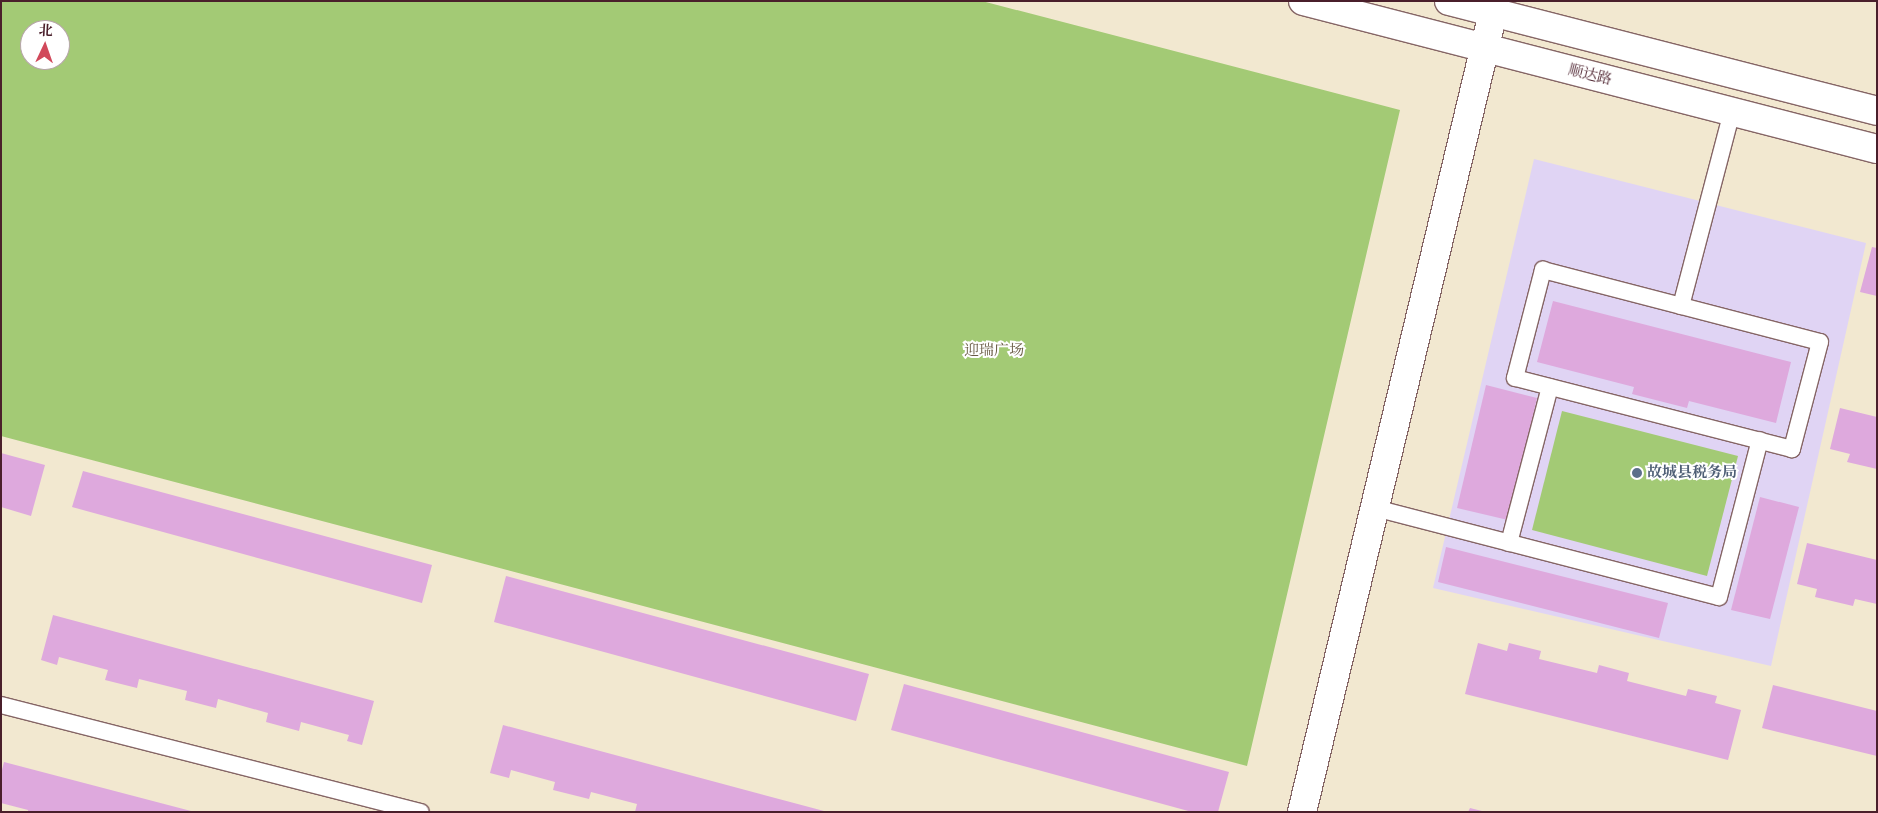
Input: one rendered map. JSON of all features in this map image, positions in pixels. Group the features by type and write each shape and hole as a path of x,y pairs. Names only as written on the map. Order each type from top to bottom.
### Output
{"main road":[{"name":"顺达路","path":"1303,1 1877,149"},
{"path":"1449,1 1877,111"},
{"path":"1302,812 1493,12"}],"lane":[{"path":"1681,306 1732,112"},
{"path":"1543,270 1681,306 1820,342 1792,449 1515,378 1543,270"},
{"path":"1510,543 1550,386"},
{"path":"1374,508 1719,596 1760,440"},
{"path":"1,706 374,806 421,812"}],"shaded area":[{"name":"故城县税务局","path":"1534,159 1866,243 1771,666 1433,588"}],"green space":[{"name":"迎瑞广场","path":"1,1 982,1 1400,110 1247,766 1,436"},
{"path":"1562,411 1738,456 1707,576 1532,530"}],"building":[{"path":"1872,247 1877,248 1877,296 1860,292"},
{"path":"1553,301 1791,362 1776,423 1689,401 1687,408 1632,394 1634,387 1537,362"},
{"path":"1486,385 1537,398 1508,520 1457,508"},
{"path":"1840,408 1877,417 1877,469 1847,462 1850,454 1830,449"},
{"path":"1,453 45,465 31,516 1,507"},
{"path":"83,471 432,565 422,603 72,507"},
{"path":"1760,497 1799,507 1770,619 1731,610"},
{"path":"1807,543 1877,560 1877,604 1855,599 1853,606 1815,597 1817,589 1797,584"},
{"path":"1446,547 1668,603 1659,638 1438,582"},
{"path":"506,576 869,674 856,721 494,622"},
{"path":"53,615 374,701 362,745 347,741 349,735 301,722 299,731 266,722 268,713 218,699 216,708 185,700 187,691 139,679 137,688 105,680 108,670 59,657 57,665 41,660"},
{"path":"1478,643 1507,651 1509,643 1541,651 1539,659 1597,673 1599,665 1629,673 1627,681 1686,696 1688,689 1717,696 1715,703 1741,710 1728,760 1465,694"},
{"path":"904,684 1229,772 1218,812 1192,812 891,730"},
{"path":"1773,685 1877,711 1877,756 1762,728"},
{"path":"503,725 824,812 635,812 637,804 591,792 589,799 553,790 555,782 511,770 509,778 490,773"},
{"path":"4,762 191,812 28,812 28,810 1,803 1,774"},
{"path":"1470,808 1482,811 1482,812 1468,812"}],"place":[{"name":"故城县税务局","path":"1637,473"}]}
